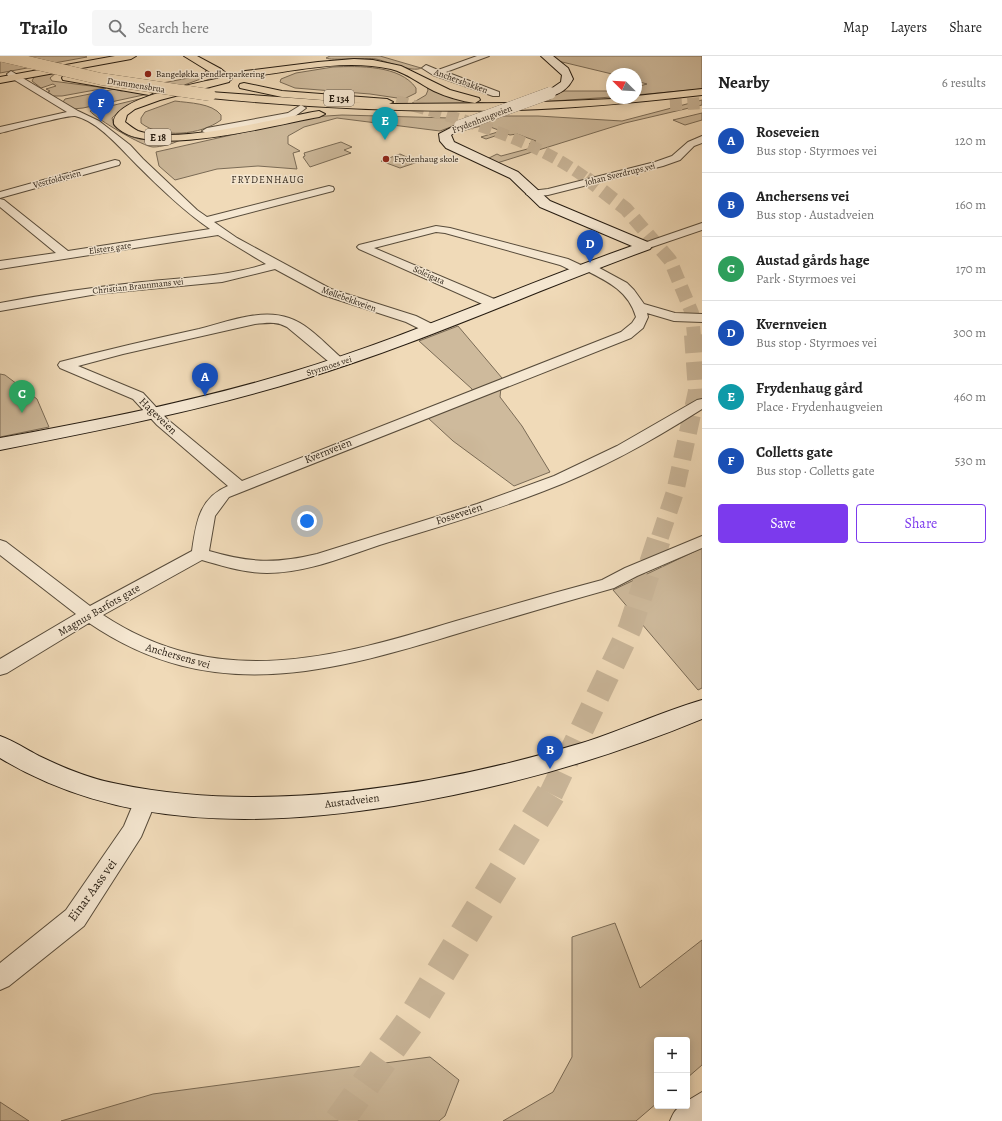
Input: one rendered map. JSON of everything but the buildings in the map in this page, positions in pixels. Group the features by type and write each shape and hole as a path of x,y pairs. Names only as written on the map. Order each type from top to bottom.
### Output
{"highway":[{"name":"Drammensbrua","path":"2,56 64,72 121,83 196,94 269,97"},
{"path":"0,80 108,56"},
{"path":"0,76 14,76 30,79 131,56"},
{"name":"E 134","path":"189,56 217,71 233,82 269,97 392,101 367,96 276,90 255,75 244,74 204,56"},
{"name":"Drammensbrua","path":"0,61 79,80 200,97"},
{"name":"E 18","path":"244,74 273,72 330,62 378,63 403,70 442,91 460,97 526,106"},
{"name":"E 18","path":"233,82 135,105 122,114 119,120 120,124 132,132 146,136 180,138 217,133 298,117 365,109 401,102 420,95 422,86 414,79 392,70 374,66 336,65 284,73 261,80"},
{"path":"284,73 276,79 275,84 299,92"},
{"path":"233,82 244,74"},
{"path":"233,82 261,80"},
{"name":"E 18","path":"200,97 233,82"},
{"name":"E 18","path":"200,97 224,111 229,118 224,124 207,131 181,135 158,134 140,130 133,125 131,120 133,114 145,107 235,89 269,97 365,109 526,106 624,101 702,92"},
{"name":"E 18","path":"200,97 301,108 512,112 670,105"}],"main road":[{"name":"Frydenhaugveien","path":"546,56 568,74 568,81 564,86 550,93 460,126 447,133 446,141 457,149 497,166 520,180 531,194 545,204 646,246"},
{"name":"Styrmoes vei","path":"0,444 154,413 231,395 339,363 646,246"},
{"name":"Austadveien","path":"0,746 38,767 74,782 145,801 212,807 283,808 344,802 417,792 510,774 572,757 648,731 702,709"}],"street":[{"path":"436,73 484,56"},
{"name":"Anchersbakken","path":"426,68 436,73 496,94"},
{"name":"Møllebekkveien","path":"30,79 75,113 96,123 120,141 204,221 250,250 327,292 411,319 431,329"},
{"path":"207,131 291,115 301,108"},
{"path":"0,130 75,113"},
{"name":"Johan Sverdrups vei","path":"531,194 548,192 659,164 676,158 691,144 702,140"},
{"name":"Vestfoldveien","path":"0,195 115,163"},
{"path":"204,221 329,189"},
{"path":"0,202 65,254"},
{"path":"646,246 702,226"},
{"name":"Soleigata","path":"494,304 363,247 436,229 446,230 585,269"},
{"name":"Elsters gate","path":"0,265 220,231"},
{"name":"Christian Braunmans vei","path":"0,306 128,287 235,276 255,272 276,265"},
{"path":"585,269 618,282 627,289 640,307 674,317 702,318"},
{"name":"Kvernveien","path":"200,554 203,521 210,508 223,494 238,486 626,335 638,325 642,317 640,307"},
{"name":"Hageveien","path":"238,486 162,422 138,396 65,365 121,350 247,321 274,319 286,321 296,326 339,363"},
{"name":"Fosseveien","path":"200,554 251,567 276,567 324,557 545,485 632,444 702,403"},
{"name":"Anchersens vei","path":"0,546 90,614 113,630 145,647 193,662 224,668 283,669 320,663 374,651 608,584 621,575 688,550 702,541"},
{"name":"Magnus Barfots gate","path":"0,668 90,614 200,554"},
{"name":"Einar Aass vei","path":"0,978 75,918 133,830 145,801"},
{"path":"684,1121 702,1106"}],"shaded area":[{"path":"0,56 85,56 87,57 0,73"},
{"path":"330,56 380,56 421,68 406,68 376,59 326,58"},
{"path":"552,56 702,56 702,89 642,94 642,85 647,84 642,83 642,68 606,68 606,73 558,61"},
{"path":"333,67 366,67 390,71 409,80 416,88 416,93 404,99 370,94 295,88 280,82 281,79 296,73"},
{"path":"206,70 217,73 176,88 83,108 73,109 63,102 65,99 115,89 121,91 204,75"},
{"path":"57,72 50,78 52,81 106,88 62,96 53,96 48,92 50,91 46,89 56,86 53,84 41,88 32,81 34,77"},
{"path":"215,77 218,79 133,104 122,109 112,118 114,126 129,136 146,140 180,140 167,145 153,147 148,146 131,138 110,126 90,111 188,87"},
{"path":"427,87 470,101 491,104 409,105 426,95 428,90"},
{"path":"564,91 606,91 606,97 539,102"},
{"path":"702,100 702,105 625,123 497,163 489,158 497,154 501,156 535,147 529,144 536,141 517,134 510,135 504,133 486,139 481,137 501,131 485,125 457,132 498,116 538,116 622,121"},
{"path":"175,101 200,104 212,108 221,115 221,120 203,129 181,133 159,131 149,128 141,123 141,118 145,112"},
{"path":"702,113 702,120 685,125 673,120"},
{"path":"342,115 450,118 464,122 440,131 337,118 304,127 288,136 288,144 300,151 293,153 297,169 258,166 217,169 175,180 159,166 156,152 311,117"},
{"path":"341,142 352,147 344,150 351,153 310,167 303,157 305,156 304,153"},
{"path":"400,154 418,162 400,168 381,161"},
{"path":"458,326 502,378 500,397 522,426 550,472 514,486 453,441 428,418 475,398 472,389 419,341"},
{"path":"0,374 5,375 37,399 49,427 0,437"},
{"path":"702,548 702,688 698,690 613,590"},
{"path":"615,923 640,988 702,940 702,1065 690,1075 690,1037 654,1037 654,1106 636,1121 503,1121 553,1092 572,1057 572,937"},
{"path":"430,1057 459,1080 445,1116 439,1121 61,1121 153,1094"},
{"path":"0,1102 29,1121 0,1121"}],"tunnel":[{"path":"396,101 496,131 544,152 587,179"},
{"path":"670,105 702,103"},
{"path":"586,178 626,209 670,260 692,313 694,336"},
{"path":"660,537 675,492 697,391 693,335"},
{"path":"551,794 630,628 660,536"},
{"path":"339,1121 410,1022 551,793"}],"place":[{"name":"Bangeløkka pendlerparkering","path":"148,74"},
{"name":"Colletts gate","path":"101,122"},
{"name":"Frydenhaug gård","path":"385,140"},
{"name":"Frydenhaug skole","path":"386,159"},
{"name":"Kvernveien","path":"590,263"},
{"name":"Roseveien","path":"205,396"},
{"name":"Austad gårds hage","path":"22,413"},
{"name":"Anchersens vei","path":"550,769"}],"district":[{"name":"FRYDENHAUG","path":"268,179"}]}
